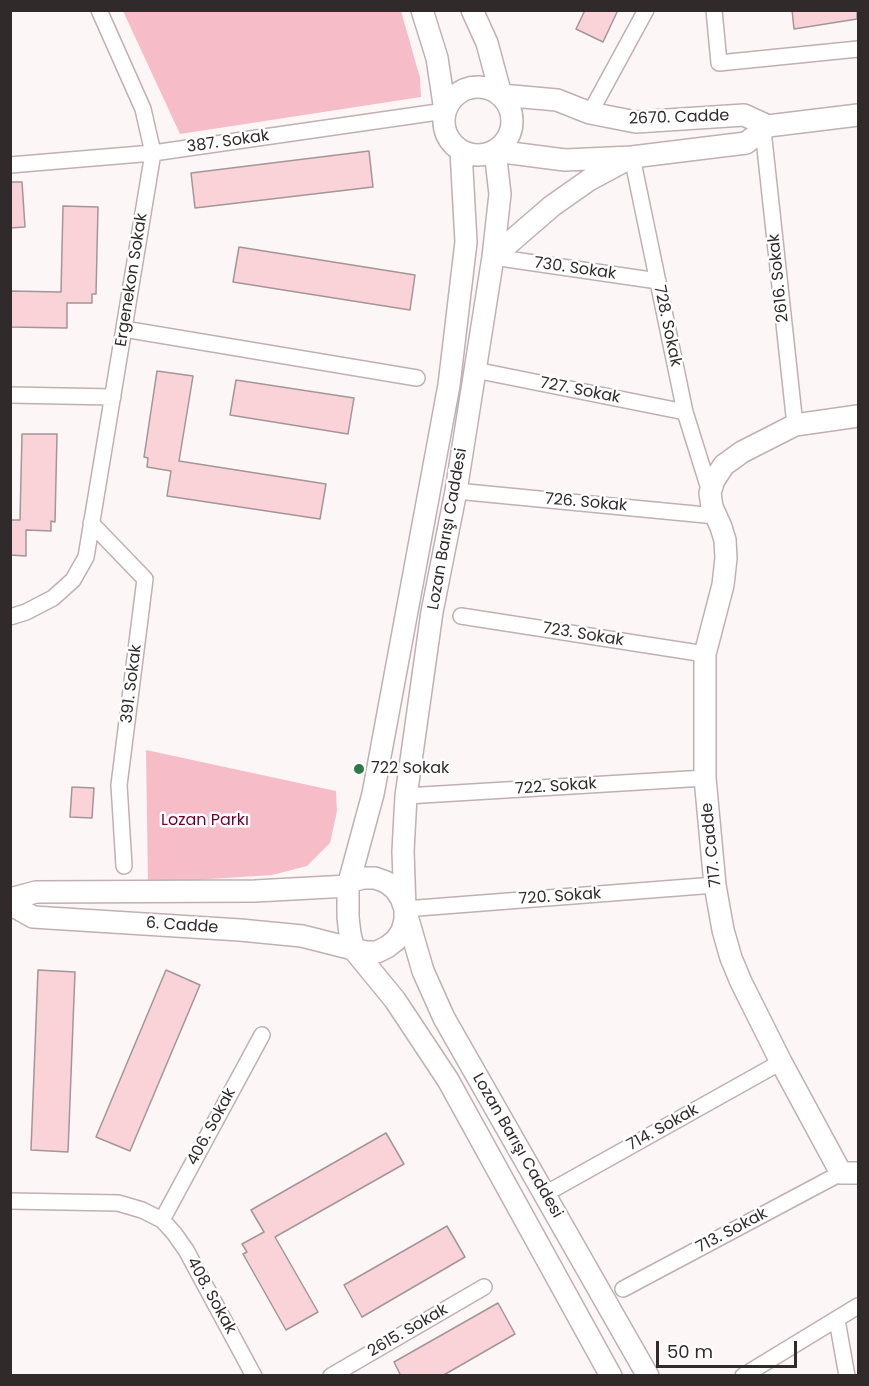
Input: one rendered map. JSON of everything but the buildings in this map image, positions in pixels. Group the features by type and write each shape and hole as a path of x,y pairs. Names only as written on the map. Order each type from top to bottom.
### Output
{"main road":[{"path":"422,10 437,58 445,111"},
{"path":"472,10 487,44 501,95"},
{"path":"481,86 501,95 508,103 512,114 509,135 503,144 495,151 484,155 472,155 453,145 444,128 443,118 451,99 470,87 481,86"},
{"name":"2670. Cadde","path":"501,95 557,100 590,113 636,122 744,115 765,128"},
{"name":"2670. Cadde","path":"495,151 565,160 632,157 746,143 765,128 858,115"},
{"name":"Lozan Barışı Caddesi","path":"461,151 466,242 449,385 373,794 348,886 350,934 354,950 395,1000 448,1080 611,1376"},
{"name":"Lozan Barışı Caddesi","path":"354,950 377,952 387,947 402,931 405,920 402,851 406,796 432,612 456,491 493,257 500,194 495,151"},
{"path":"493,257 552,206 589,180 632,157"},
{"path":"710,493 714,480 724,465 742,452 795,425 858,416"},
{"name":"717. Cadde","path":"710,493 712,507 725,540 726,558 723,585 705,654 705,777 715,885 723,930 741,982 781,1062 850,1173"},
{"name":"Lozan Barışı Caddesi","path":"348,886 352,881 375,878 386,882 401,898 423,971 444,1018 648,1376"},
{"name":"6. Cadde","path":"10,899 36,892 255,891 348,886"},
{"name":"6. Cadde","path":"10,904 33,917 302,936 354,950"}],"street":[{"name":"Ergenekon Sokak","path":"10,617 26,612 53,598 74,580 86,557 153,153 143,109 99,10"},
{"path":"590,113 646,10"},
{"path":"714,10 719,63 858,49"},
{"name":"387. Sokak","path":"10,165 153,153 445,111"},
{"name":"2616. Sokak","path":"765,128 795,425"},
{"name":"728. Sokak","path":"632,157 686,412 710,493"},
{"name":"730. Sokak","path":"493,257 658,281"},
{"path":"124,329 417,378"},
{"name":"727. Sokak","path":"474,370 686,412"},
{"path":"10,395 113,397"},
{"name":"726. Sokak","path":"456,491 716,516"},
{"name":"391. Sokak","path":"92,523 145,579 119,785 124,866"},
{"name":"723. Sokak","path":"461,616 705,654"},
{"name":"722. Sokak","path":"406,796 705,777"},
{"name":"720. Sokak","path":"405,909 715,885"},
{"name":"406. Sokak","path":"162,1220 262,1035"},
{"name":"714. Sokak","path":"545,1194 781,1062"},
{"name":"713. Sokak","path":"623,1289 850,1173"},
{"path":"10,1201 118,1203 142,1210 162,1220"},
{"name":"408. Sokak","path":"162,1220 186,1250 254,1376"},
{"name":"2615. Sokak","path":"331,1376 484,1287"},
{"path":"743,1376 858,1306"},
{"path":"837,1320 847,1376"}],"green space":[{"path":"123,11 401,11 420,78 421,97 180,134"},
{"name":"Lozan Parkı","path":"146,750 336,791 337,811 330,843 307,866 272,875 148,883"}],"place":[{"name":"722 Sokak","path":"359,769"}]}
